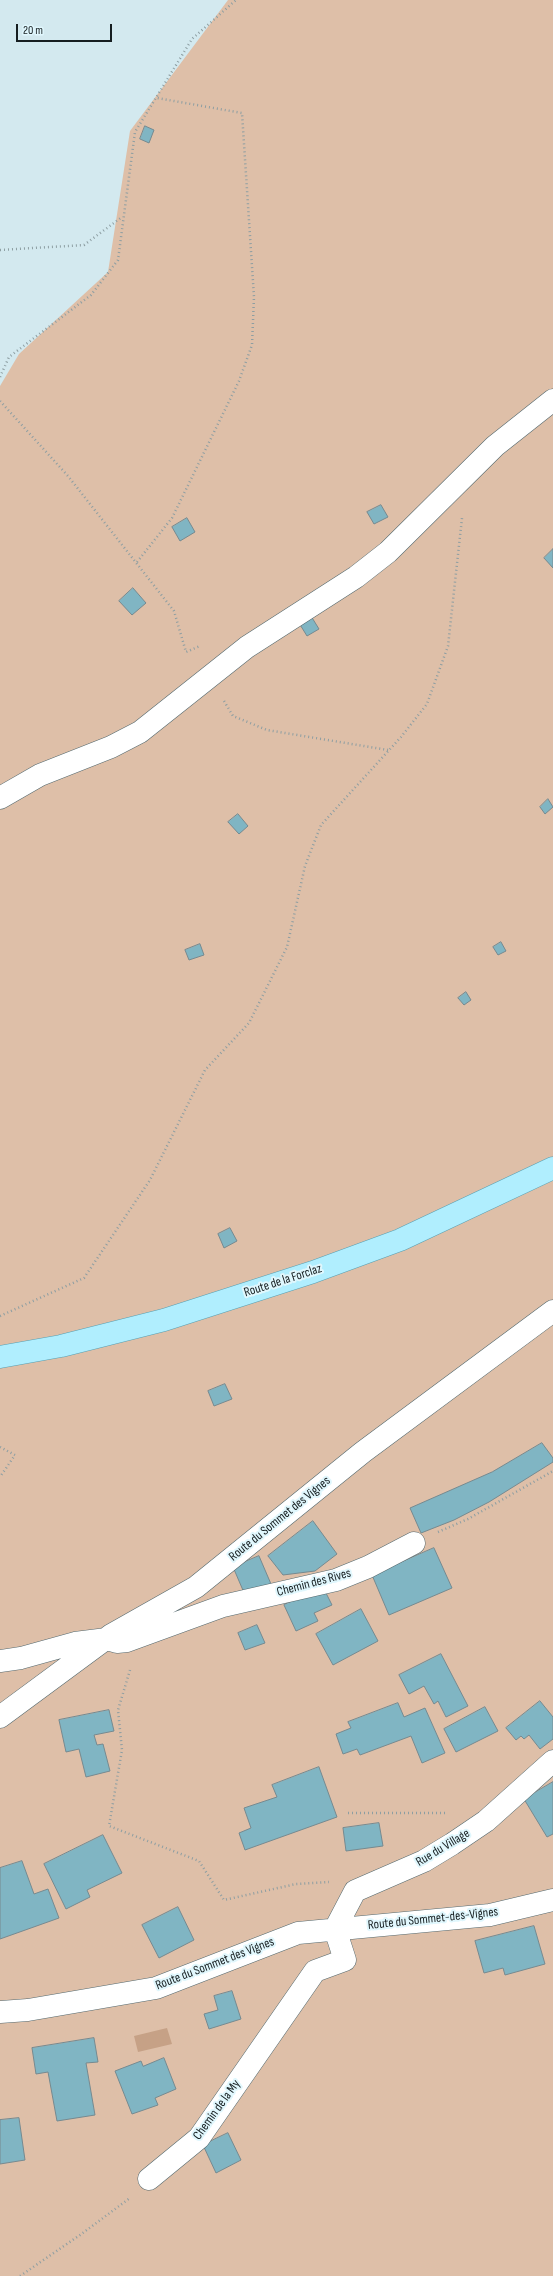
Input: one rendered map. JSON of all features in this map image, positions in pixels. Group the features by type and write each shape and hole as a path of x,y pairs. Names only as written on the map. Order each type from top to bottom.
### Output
{"main road":[{"name":"Route de la Forclaz","path":"0,1357 61,1346 149,1324 306,1274 400,1240 553,1168"}],"street":[{"path":"0,798 40,774 128,739 163,715 209,676 247,647 329,595 380,559 462,476 495,446 553,400"},
{"name":"Route du Sommet des Vignes","path":"0,1717 107,1639 196,1587 363,1452 553,1311"},
{"name":"Chemin des Rives","path":"107,1639 117,1642 127,1641 223,1606 336,1580 368,1567 414,1543"},
{"path":"0,1661 21,1658 75,1643 107,1639"},
{"name":"Rue du Village","path":"335,1928 355,1891 424,1862 452,1844 486,1821 553,1761"},
{"name":"Route du Sommet-des-Vignes","path":"335,1928 490,1915 553,1900"},
{"name":"Route du Sommet des Vignes","path":"0,2012 28,2010 156,1988 298,1933 335,1928"},
{"name":"Chemin de la My","path":"149,2180 198,2138 315,1971 345,1960 335,1928"}],"path":[{"path":"0,377 9,357 91,295 118,260 122,216 135,132 192,39 236,0"},
{"path":"137,562 172,518 239,381 252,345 254,297 242,113 157,98"},
{"path":"0,250 84,245 122,216"},
{"path":"0,401 68,476 174,611 186,652 215,641 238,642 247,647"},
{"path":"0,1316 84,1278 150,1180 205,1070 249,1023 287,947 305,866 321,824 389,750 427,704 448,646 465,490 462,476"},
{"path":"209,676 233,716 267,730 389,750"},
{"path":"0,1447 15,1455 0,1477"},
{"path":"414,1543 468,1518 553,1471"},
{"path":"107,1639 130,1670 118,1710 122,1750 109,1826 199,1861 224,1900 296,1884 332,1882"},
{"path":"348,1813 450,1812"},
{"path":"20,2276 124,2203 149,2180"}],"shaded area":[{"path":"228,0 553,0 553,2276 0,2276 0,386 19,354 108,272 130,131"},
{"path":"167,2028 172,2044 138,2052 134,2036"}],"building":[{"path":"145,126 154,130 149,143 140,139"},
{"path":"381,505 388,517 374,524 367,512"},
{"path":"187,518 195,532 180,541 172,527"},
{"path":"553,549 553,568 544,558"},
{"path":"133,588 146,603 132,615 119,601"},
{"path":"311,616 319,629 307,636 299,623"},
{"path":"548,799 553,807 545,814 540,807"},
{"path":"238,814 248,826 239,834 228,822"},
{"path":"501,942 506,951 498,955 493,947"},
{"path":"200,944 204,955 189,960 185,950"},
{"path":"466,992 471,1000 464,1005 458,998"},
{"path":"230,1228 237,1241 224,1248 218,1234"},
{"path":"225,1384 232,1399 214,1406 208,1391"},
{"path":"542,1443 553,1458 553,1462 489,1502 454,1520 421,1533 410,1508 492,1472"},
{"path":"313,1521 337,1554 315,1571 283,1575 268,1556"},
{"path":"434,1548 452,1588 389,1615 372,1575"},
{"path":"259,1556 271,1584 245,1595 233,1567"},
{"path":"323,1587 332,1605 314,1613 318,1621 296,1631 284,1605"},
{"path":"361,1609 378,1641 333,1665 316,1634"},
{"path":"257,1625 265,1643 245,1650 238,1633"},
{"path":"441,1654 468,1706 446,1717 438,1701 434,1704 424,1686 409,1694 399,1675"},
{"path":"540,1701 553,1717 553,1739 540,1749 529,1735 524,1739 521,1736 516,1740 506,1728"},
{"path":"398,1703 404,1717 425,1708 445,1753 422,1763 411,1736 360,1755 357,1749 343,1754 336,1734 351,1728 348,1722"},
{"path":"485,1707 498,1731 456,1752 444,1729"},
{"path":"109,1710 114,1731 94,1735 97,1745 103,1744 110,1771 86,1777 79,1749 66,1752 59,1720"},
{"path":"319,1767 337,1817 245,1850 239,1833 251,1828 244,1808 277,1797 272,1785"},
{"path":"553,1782 553,1834 547,1837 524,1799"},
{"path":"379,1823 383,1846 346,1851 343,1828"},
{"path":"103,1835 122,1873 87,1890 90,1897 66,1909 44,1864"},
{"path":"22,1861 34,1894 48,1889 59,1918 0,1939 0,1868"},
{"path":"178,1907 194,1940 159,1958 142,1925"},
{"path":"534,1926 545,1964 505,1975 503,1968 484,1973 475,1941"},
{"path":"232,1991 241,2019 209,2029 204,2014 218,2010 214,1996"},
{"path":"94,2038 98,2062 86,2063 95,2115 57,2121 48,2072 36,2074 32,2048"},
{"path":"164,2058 176,2089 155,2098 158,2105 132,2114 115,2071 141,2061 143,2066"},
{"path":"19,2118 25,2160 0,2164 0,2120"},
{"path":"228,2133 241,2160 216,2173 203,2145"}]}
